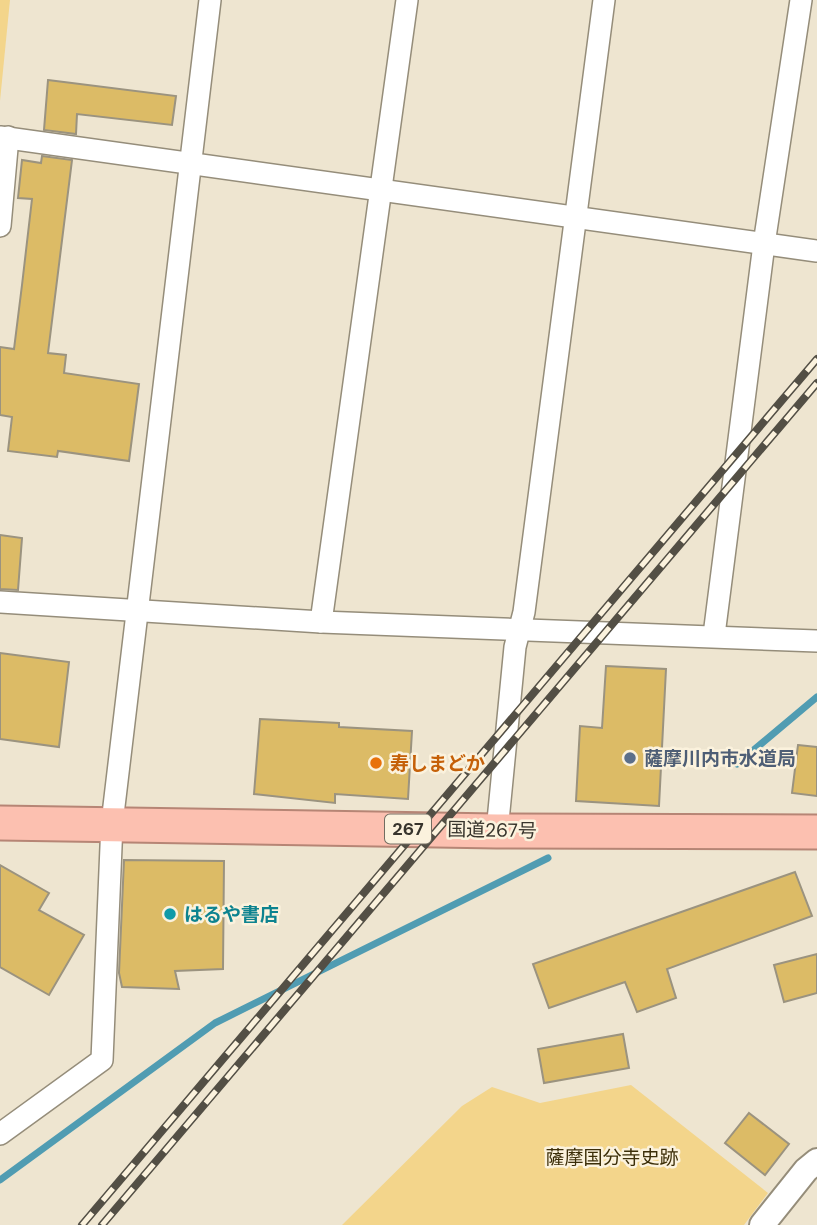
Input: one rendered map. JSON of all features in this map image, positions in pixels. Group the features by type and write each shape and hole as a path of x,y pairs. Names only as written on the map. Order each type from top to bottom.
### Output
{"highway":[{"name":"国道267号","path":"0,823 497,831 817,832"}],"street":[{"path":"0,1134 102,1060 112,823 210,0"},
{"path":"321,622 407,0"},
{"path":"497,831 515,647 520,627 604,0"},
{"path":"715,635 764,244 801,0"},
{"path":"0,226 4,137 817,251"},
{"path":"0,602 321,622 520,627 817,641"},
{"path":"762,1225 806,1170 817,1161"}],"green space":[{"path":"0,0 10,0 0,101"},
{"name":"薩摩国分寺史跡","path":"631,1085 768,1193 744,1225 342,1225 462,1106 492,1087 540,1103"}],"building":[{"path":"48,80 176,96 172,125 77,114 76,134 44,130"},
{"path":"42,156 72,160 48,353 66,355 64,373 139,384 129,461 58,451 57,457 8,451 12,417 0,415 0,347 14,349 22,285 32,199 18,198 22,160 41,163"},
{"path":"0,535 22,538 18,590 0,589"},
{"path":"0,653 69,662 59,747 0,739"},
{"path":"606,666 666,669 659,806 576,801 580,726 602,728"},
{"path":"260,719 339,723 339,727 412,731 408,799 335,794 335,803 254,794"},
{"path":"798,745 817,747 817,796 792,793"},
{"name":"はるや書店","path":"124,860 224,861 223,969 175,971 179,989 122,987 119,973"},
{"path":"0,865 49,893 39,910 84,935 49,995 0,967"},
{"path":"795,872 812,916 667,969 676,998 637,1012 625,982 549,1008 533,964"},
{"path":"817,954 817,993 784,1002 774,965"},
{"path":"623,1034 629,1068 544,1083 538,1049"},
{"path":"749,1113 789,1144 765,1175 725,1143"}],"waterway":[{"path":"737,764 817,697"},
{"path":"0,1180 215,1023 548,858"}],"railway":[{"path":"82,1225 817,359"},
{"path":"102,1225 817,383"}],"place":[{"name":"薩摩川内市水道局","path":"630,758"},
{"name":"寿しまどか","path":"376,763"},
{"name":"はるや書店","path":"170,914"}]}
